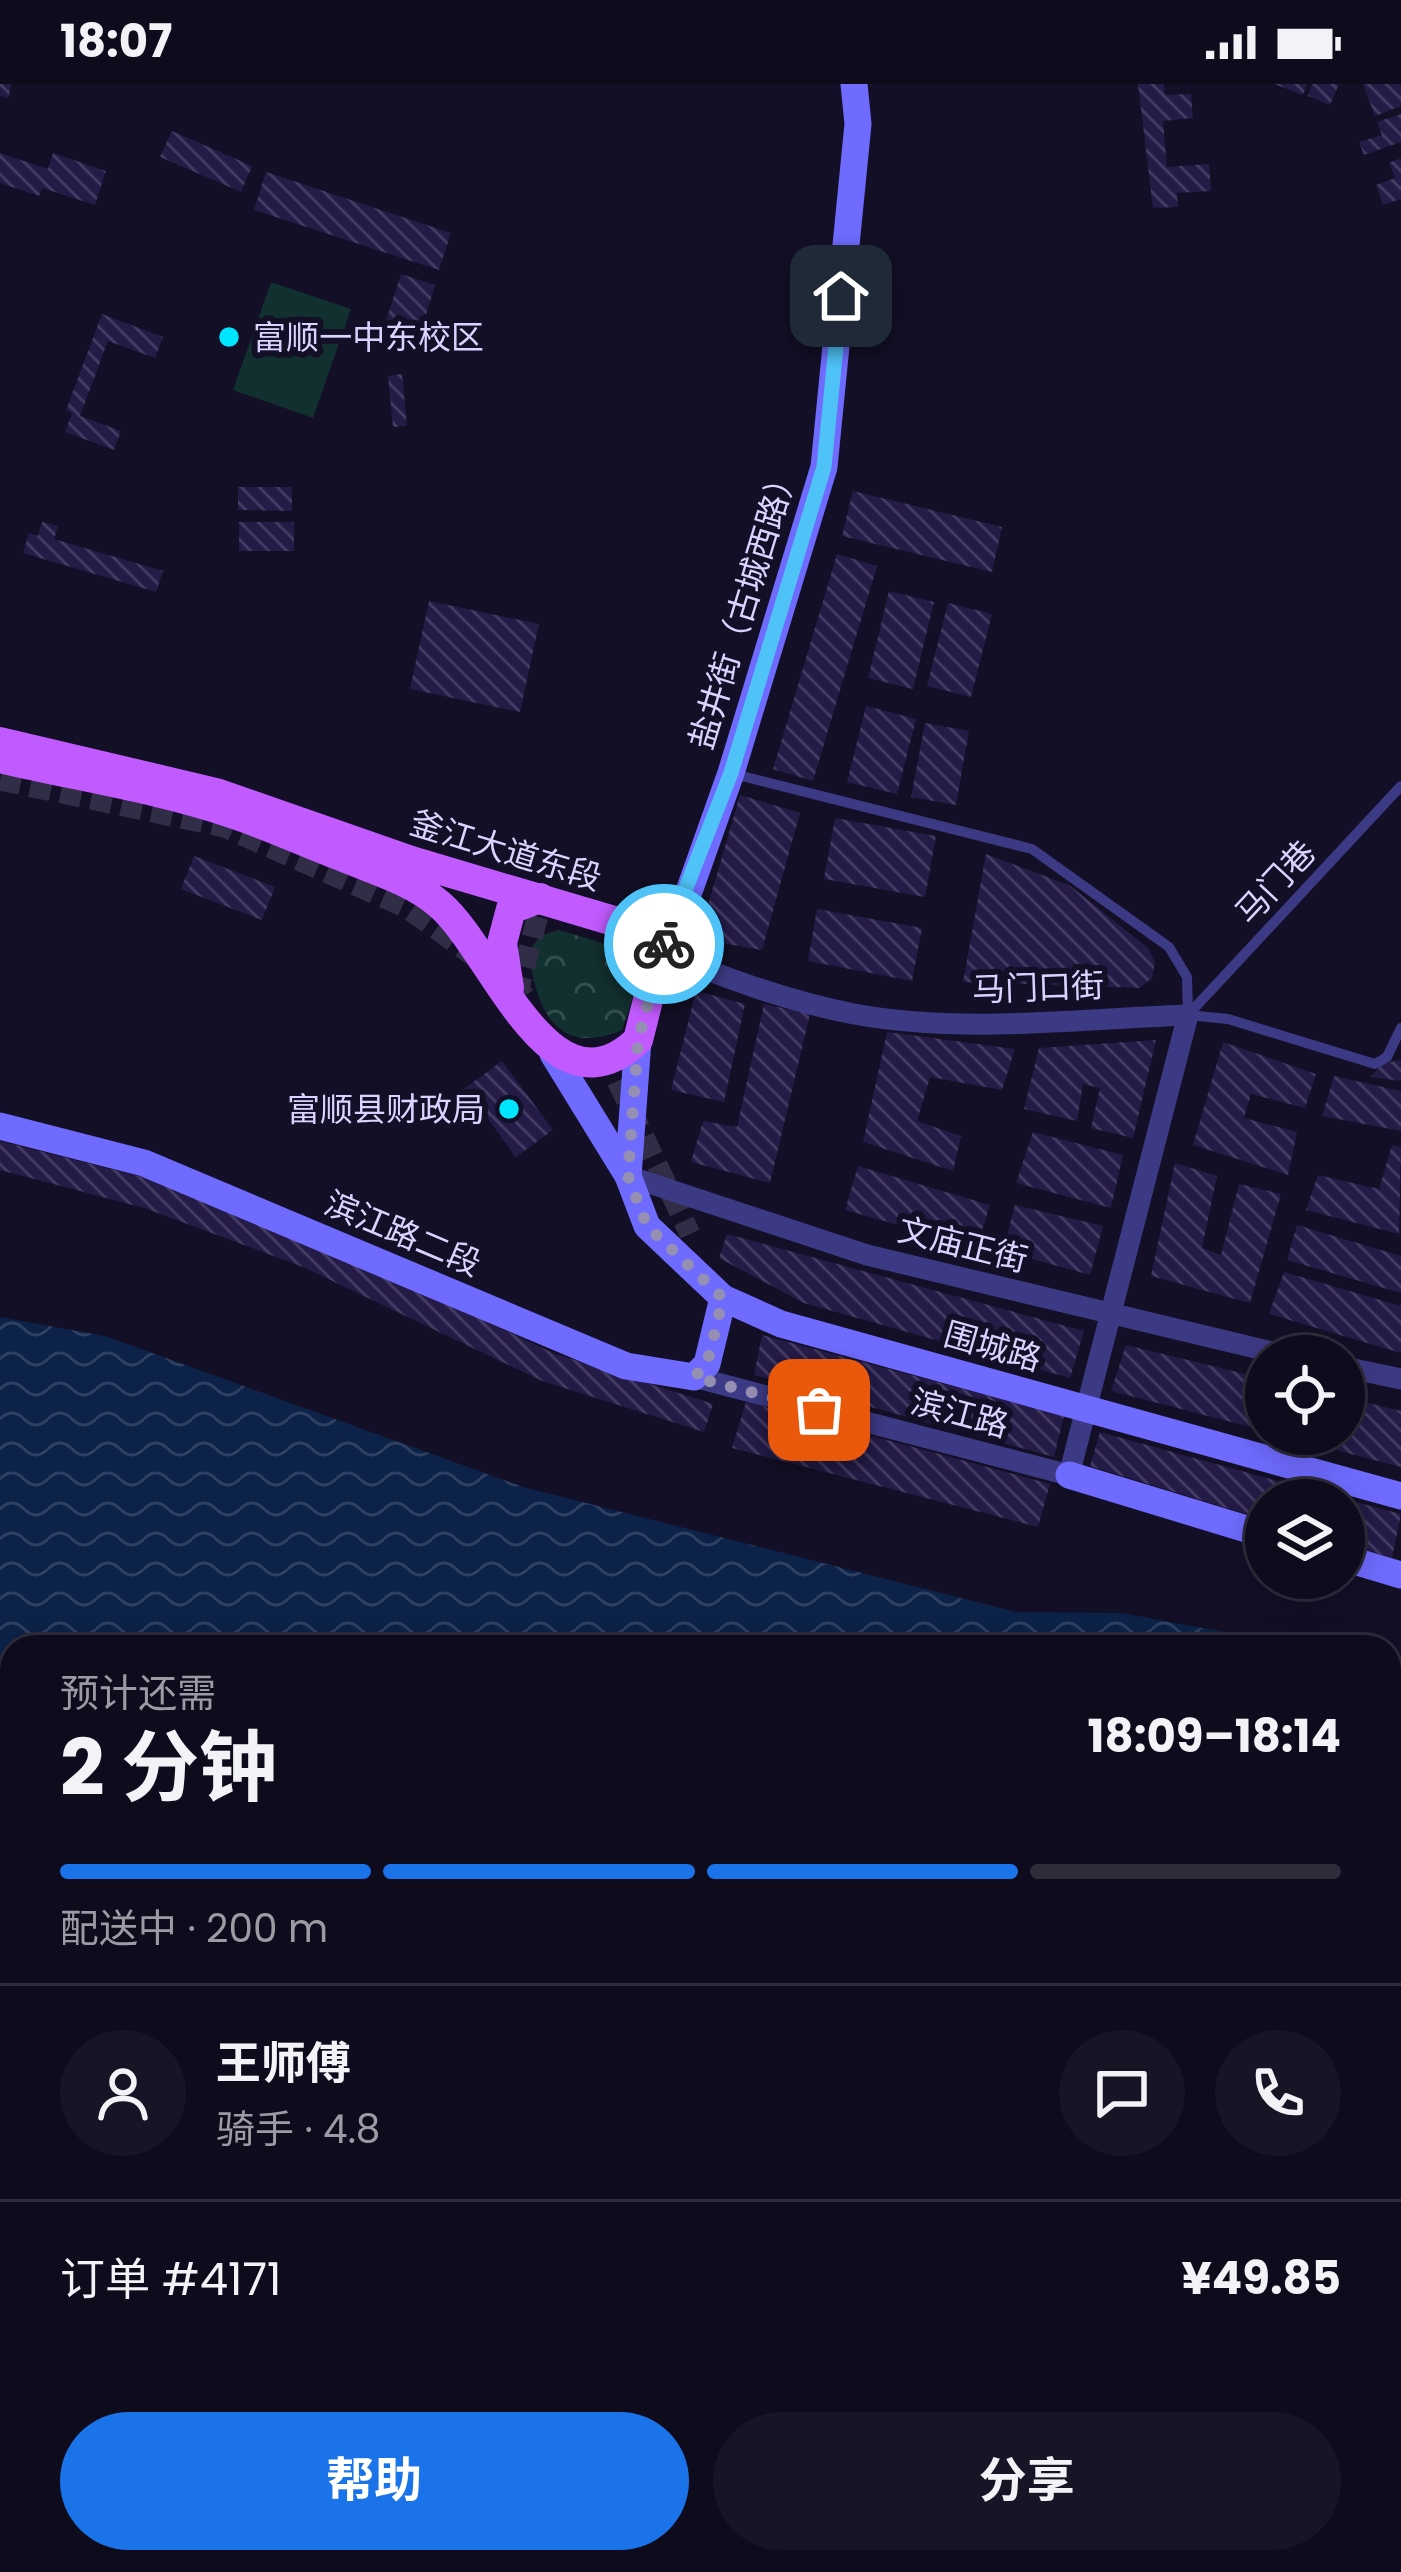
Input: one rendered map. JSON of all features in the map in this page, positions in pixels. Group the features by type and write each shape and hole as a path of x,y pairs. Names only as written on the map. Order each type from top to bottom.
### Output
{"main road":[{"name":"釜江大道东段","path":"0,742 216,793 411,861 634,927 660,952"},
{"name":"釜江大道东段","path":"0,758 228,812 408,884 453,920 553,1054"},
{"path":"512,998 503,923 511,908 540,898"},
{"path":"553,1054 580,1063 606,1062 638,1040 660,952"}],"street":[{"name":"盐井街（古城西路）","path":"660,952 687,897 731,773 824,467 858,124 854,84"},
{"name":"马门口街","path":"660,952 766,994 858,1015 963,1023 1188,1015"},
{"path":"1188,1015 1069,1475 1245,1529"},
{"path":"628,1176 638,1040"},
{"name":"围城路","path":"553,1054 628,1176 647,1226 723,1298 782,1324 1401,1496"},
{"name":"滨江路二段","path":"0,1126 144,1163 626,1366 694,1377"},
{"name":"文庙正街","path":"628,1176 867,1255 1245,1346"},
{"path":"694,1377 707,1364 723,1298"},
{"path":"1365,1371 1401,1379"},
{"name":"滨江路","path":"694,1377 1069,1475"},
{"path":"1365,1564 1401,1575"}],"lane":[{"path":"731,773 1032,849 1169,946 1187,977 1188,1015"},
{"name":"马门巷","path":"1188,1015 1401,786"},
{"name":"马门口街","path":"1188,1015 1228,1019 1375,1064 1387,1057 1401,1028"}],"green space":[{"path":"271,282 351,309 313,418 233,390"},
{"path":"559,930 620,950 630,958 636,983 622,1030 581,1038 553,1023 544,1009 529,951 540,936"}],"water":[{"path":"0,1317 105,1336 523,1487 1016,1612 1122,1613 1240,1635 0,1635"}],"building":[{"path":"0,84 12,84 8,98 0,96"},
{"path":"1138,84 1164,84 1165,95 1191,94 1193,118 1163,121 1167,167 1209,164 1211,191 1177,193 1178,207 1153,208"},
{"path":"1274,84 1307,84 1303,95"},
{"path":"1312,84 1339,84 1330,105 1308,96"},
{"path":"1363,84 1401,84 1401,106 1375,116"},
{"path":"1401,114 1401,142 1364,155 1359,142 1382,135 1377,122"},
{"path":"172,131 252,166 241,192 160,157"},
{"path":"0,153 48,169 53,153 106,171 95,205 42,188 39,196 0,183"},
{"path":"1401,158 1401,199 1383,205 1376,185 1395,178 1389,163"},
{"path":"266,172 451,233 439,270 254,210"},
{"path":"401,274 435,285 420,335 385,324"},
{"path":"102,314 163,337 155,358 108,341 80,416 121,431 114,450 65,432 72,413 66,410"},
{"path":"402,374 407,426 393,427 388,376"},
{"path":"238,487 292,487 292,511 238,510"},
{"path":"853,491 1002,527 992,572 842,536"},
{"path":"42,522 58,526 54,539 163,571 156,592 23,553 29,533 38,536"},
{"path":"239,522 294,522 294,551 239,551"},
{"path":"837,554 877,566 813,781 773,769"},
{"path":"889,591 934,602 913,689 868,678"},
{"path":"429,601 539,624 520,712 410,689"},
{"path":"948,603 992,614 971,697 927,686"},
{"path":"866,706 916,719 897,794 847,782"},
{"path":"925,723 969,731 956,805 911,797"},
{"path":"740,795 800,813 762,950 715,942 703,922"},
{"path":"835,818 936,836 925,897 824,879"},
{"path":"986,854 1069,885 1148,948 1155,962 1152,978 1139,988 963,982"},
{"path":"194,856 275,887 262,920 181,889"},
{"path":"817,909 922,928 912,981 808,961"},
{"path":"696,991 745,1004 724,1102 671,1090"},
{"path":"764,1004 810,1014 770,1183 691,1162 703,1121 737,1127"},
{"path":"887,1032 1015,1049 1002,1090 930,1077 917,1121 961,1136 953,1171 863,1142"},
{"path":"1156,1040 1133,1138 1091,1128 1100,1088 1083,1084 1077,1121 1024,1109 1039,1048"},
{"path":"1223,1042 1316,1074 1305,1108 1251,1094 1244,1118 1297,1132 1288,1175 1193,1145"},
{"path":"1401,1060 1401,1081 1371,1077 1383,1063"},
{"name":"富顺县财政局","path":"502,1061 553,1130 516,1157 465,1088"},
{"path":"1334,1076 1401,1091 1401,1131 1322,1116"},
{"path":"1033,1132 1123,1155 1111,1208 1016,1183"},
{"path":"0,1141 154,1180 319,1241 553,1353 713,1404 704,1432 542,1381 303,1267 144,1208 0,1170"},
{"path":"1392,1145 1401,1147 1399,1234 1306,1210 1318,1175 1379,1189"},
{"path":"1175,1163 1217,1176 1202,1248 1221,1255 1239,1184 1281,1194 1250,1303 1151,1276"},
{"path":"858,1166 990,1205 977,1247 845,1210"},
{"path":"1015,1205 1103,1226 1090,1275 1003,1251"},
{"path":"1297,1225 1401,1256 1401,1293 1287,1260"},
{"path":"727,1234 1084,1331 1070,1378 804,1303 719,1258"},
{"path":"1284,1272 1401,1306 1401,1353 1365,1342 1365,1335 1340,1335 1269,1314"},
{"path":"762,1335 1064,1416 1054,1457 754,1375"},
{"path":"1126,1345 1245,1374 1245,1426 1111,1391"},
{"path":"746,1402 1050,1484 1038,1527 732,1448"},
{"path":"1365,1402 1401,1411 1401,1467 1355,1455 1365,1455"},
{"path":"1100,1432 1270,1479 1245,1479 1245,1514 1090,1466"},
{"path":"1365,1505 1401,1514 1392,1558 1365,1550"}],"tunnel":[{"path":"0,780 224,827 407,908 472,955"},
{"path":"524,996 519,988 539,911"},
{"path":"604,1053 690,1234"}],"way so far":[{"path":"664,944 638,1040 628,1176 647,1226 674,1257 723,1298 707,1364 694,1377 819,1410"}],"place":[{"name":"富顺一中东校区","path":"229,337"},
{"name":"富顺县财政局","path":"509,1109"}],"route":[{"path":"664,944 687,897 731,773 824,467 841,296"}]}
